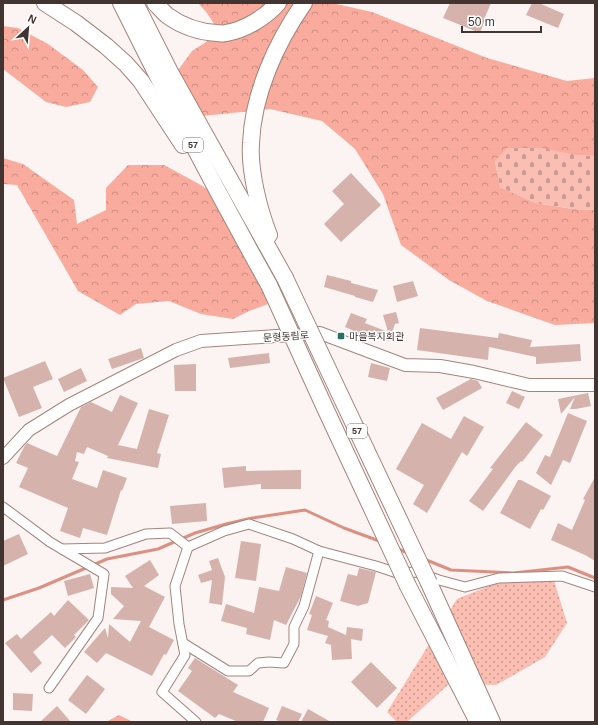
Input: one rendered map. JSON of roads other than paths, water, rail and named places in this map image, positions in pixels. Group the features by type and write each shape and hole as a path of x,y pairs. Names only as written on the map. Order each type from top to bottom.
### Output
{"highway":[{"path":"45,3 76,23 106,46 141,80 237,227"},
{"name":"57","path":"121,3 156,74 269,285 408,586 478,722"},
{"name":"57","path":"135,3 171,74 285,278 429,583 492,722"},
{"path":"155,3 168,16 185,26 206,32 225,34 259,20 278,3"},
{"path":"285,278 267,231 256,190 252,168 251,144 254,119 260,92 267,71 281,42 304,3"}],"street":[{"name":"문형동림로","path":"3,458 29,430 69,405 176,350 201,341 320,333 405,364 440,366 474,372 529,385 595,385"},
{"path":"3,507 50,542 104,574 98,618 50,688"},
{"path":"187,546 224,531 249,524 293,539 319,551 397,573 416,572 465,587 499,578 562,576 595,587"},
{"path":"62,549 105,548 146,534 170,533 187,546"},
{"path":"187,546 175,586 179,624 185,655 162,692 196,722"},
{"path":"182,643 228,672 249,671 258,663 284,663 294,644 294,627 304,606 319,551"}],"waterway":[{"path":"3,600 39,588 107,559 158,549 195,533 252,518 305,510 344,528 382,542"},
{"path":"396,548 408,553"},
{"path":"424,559 451,570 513,573 568,567 595,578"}],"place":[{"name":"마을복지회관","path":"341,336"}]}
